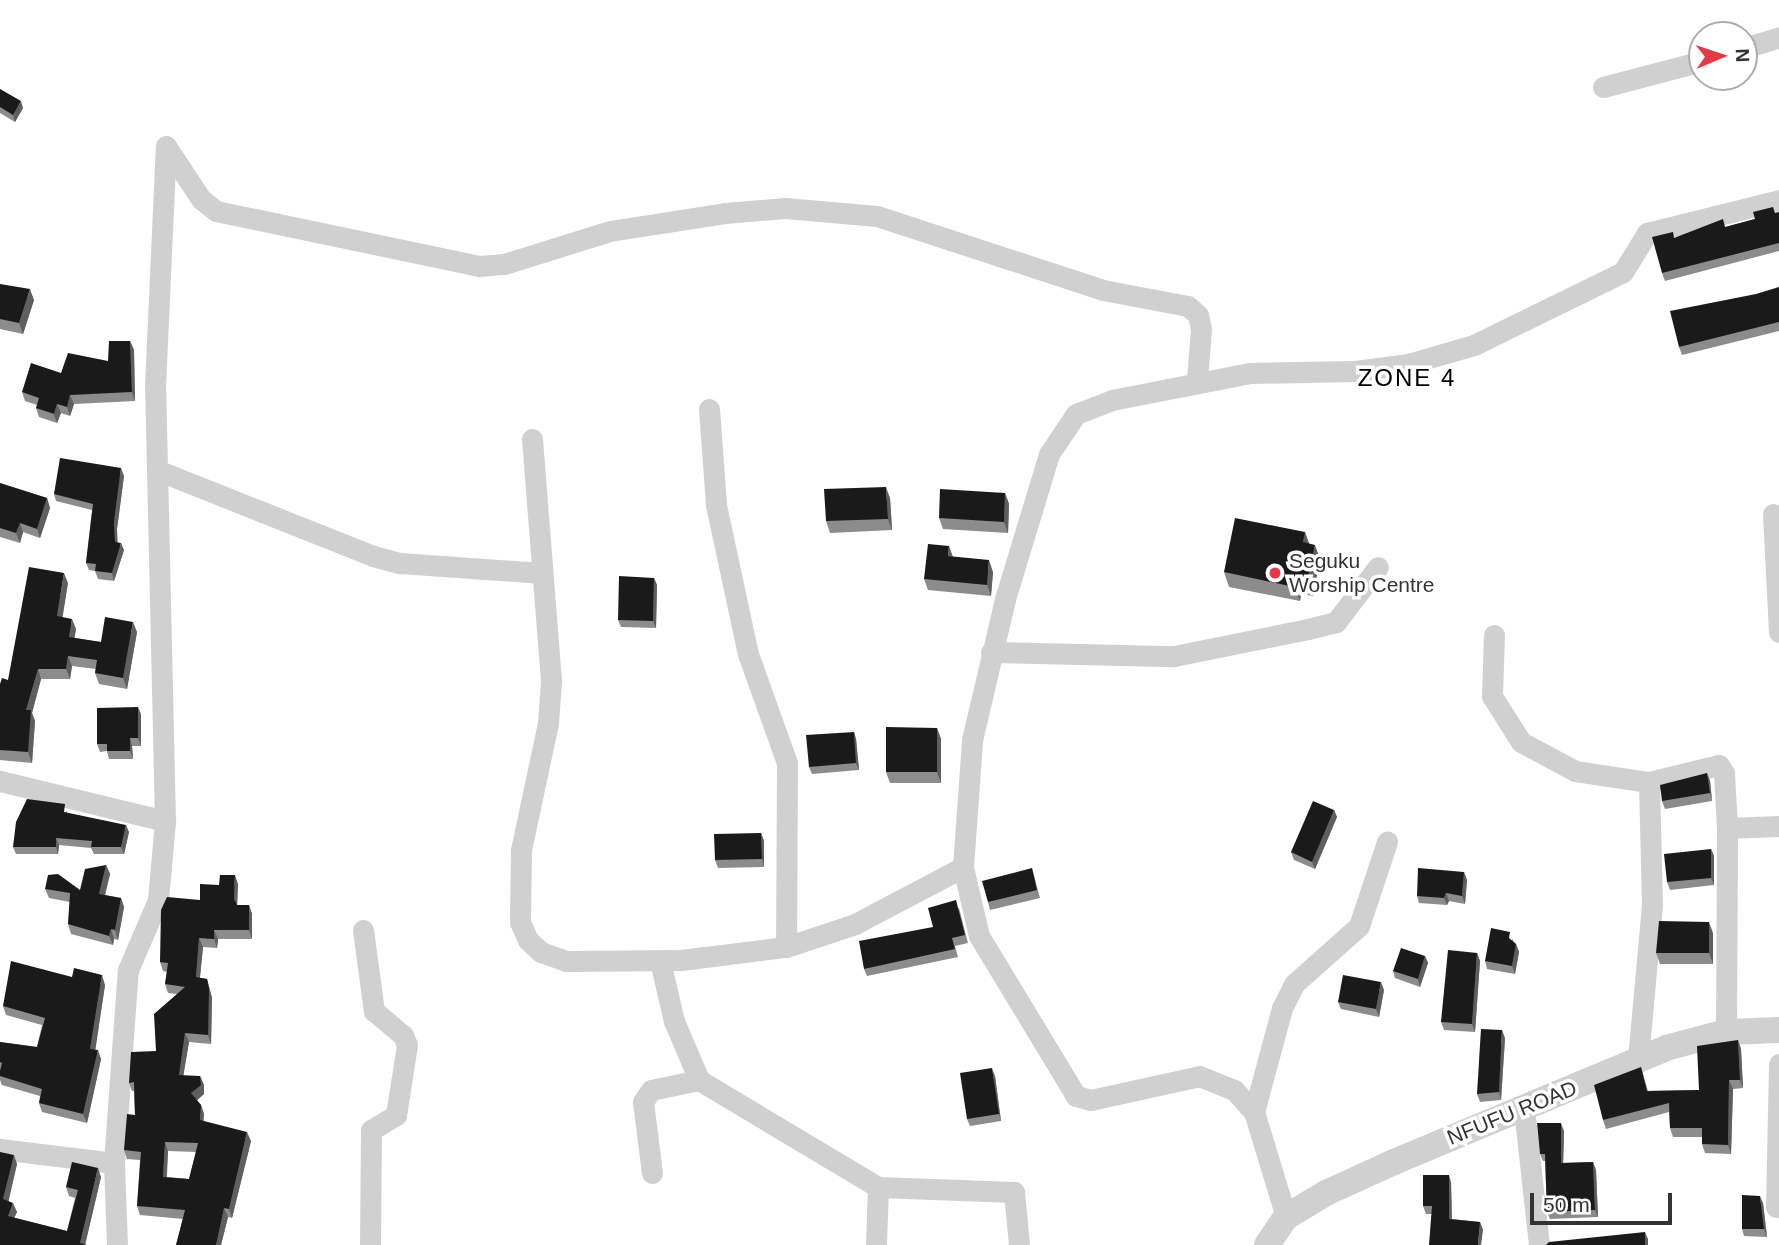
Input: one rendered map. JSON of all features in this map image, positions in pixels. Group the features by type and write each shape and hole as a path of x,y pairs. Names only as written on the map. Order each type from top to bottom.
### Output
{"street":[{"path":"1758,44 1779,37"},
{"path":"1602,87 1688,65"},
{"path":"117,1245 114,1163 128,970 158,900 165,821 155,386 166,146 201,199 216,211 480,265 505,264 610,231 724,213 785,208 877,216 1102,290 1188,306 1198,315 1201,329 1197,380"},
{"path":"1286,1217 1255,1112 1234,1090 1200,1076 1091,1101 1076,1096 979,936 963,867 972,740 991,652 1049,454 1060,432 1076,414 1112,400 1197,380 1250,373 1355,371 1408,364 1452,352 1623,272 1647,233 1779,200"},
{"path":"709,410 710,466 748,654 787,763 786,947"},
{"path":"532,439 551,682 548,723 520,850 520,922 528,940 541,951 566,961 660,961 786,947 855,924 963,867"},
{"path":"157,470 373,556 400,563 542,573"},
{"path":"1773,513 1779,632"},
{"path":"991,652 1174,656 1308,629 1336,622 1378,567"},
{"path":"1494,635 1492,696 1521,741 1575,771 1650,782 1719,765 1724,773 1727,828 1726,1032"},
{"path":"0,781 165,821"},
{"path":"1638,1059 1652,905 1650,782"},
{"path":"1727,828 1779,827"},
{"path":"1255,1112 1282,1008 1294,984 1359,926 1387,842"},
{"path":"363,930 374,1011 403,1035 407,1045 397,1115 370,1130 370,1245"},
{"path":"660,961 674,1021 699,1080 878,1187 1014,1192 1019,1245"},
{"name":"NFUFU ROAD","path":"1267,1245 1286,1217 1326,1192 1638,1059 1726,1032 1779,1030"},
{"path":"1776,1207 1779,1064"},
{"path":"652,1173 643,1101 650,1090 699,1080"},
{"path":"1524,1108 1539,1245"},
{"path":"0,1149 114,1163"},
{"path":"876,1245 878,1187"}],"building":[{"path":"0,89 21,101 13,115 0,107"},
{"path":"1773,207 1775,213 1779,212 1779,243 1662,273 1652,237 1673,232 1674,238 1723,219 1725,227 1755,219 1753,212"},
{"path":"0,284 30,289 19,323 0,319"},
{"path":"1779,287 1779,322 1679,347 1670,311"},
{"path":"109,341 130,341 132,392 70,395 67,407 57,404 54,414 36,408 39,398 22,392 31,363 61,373 68,353 108,361"},
{"path":"60,458 121,468 114,522 115,542 121,543 112,573 95,571 96,564 86,563 93,504 54,494"},
{"path":"0,483 47,498 37,529 20,523 16,533 0,528"},
{"path":"886,487 888,519 826,521 824,489"},
{"path":"940,489 1005,493 1004,522 939,518"},
{"name":"Seguku Worship Centre","path":"1235,518 1305,532 1303,542 1315,545 1307,582 1296,579 1294,587 1224,572"},
{"path":"928,544 949,546 948,556 989,560 987,585 924,579"},
{"path":"29,567 64,573 57,616 72,619 69,637 101,642 105,617 133,622 123,678 95,673 97,660 68,656 66,669 38,669 26,710 31,710 28,752 0,750 0,684 2,678 8,680"},
{"path":"619,576 654,578 653,621 618,620"},
{"path":"138,707 138,738 130,738 130,751 107,751 107,744 97,744 97,708"},
{"path":"886,727 937,728 937,772 886,772"},
{"path":"854,732 856,763 809,767 806,735"},
{"path":"1707,773 1710,793 1662,801 1660,785"},
{"path":"27,799 65,804 64,812 126,825 121,847 91,847 92,841 56,838 56,847 13,847 16,822"},
{"path":"1313,801 1334,810 1312,862 1291,852"},
{"path":"761,833 762,859 715,860 714,834"},
{"path":"1711,849 1711,878 1667,882 1664,854"},
{"path":"106,865 99,894 121,898 115,930 111,929 109,936 68,924 70,893 45,889 48,875 58,874 80,890 85,869"},
{"path":"1032,868 1037,890 988,902 982,881"},
{"path":"1418,868 1464,872 1462,896 1446,893 1444,898 1417,896"},
{"path":"220,875 235,875 234,899 237,905 249,905 249,930 214,930 214,939 199,938 196,977 207,979 208,1035 185,1033 179,1075 200,1076 201,1085 191,1093 201,1105 200,1120 247,1132 229,1209 224,1208 216,1245 176,1245 185,1210 137,1206 141,1152 124,1150 127,1114 135,1115 134,1082 129,1083 131,1052 156,1051 154,1014 185,987 165,984 168,963 160,962 161,910 167,897 200,900 200,884 219,885","holes":["165,1142 198,1143 189,1179 163,1177"]},
{"path":"956,900 965,935 952,938 955,949 864,969 859,941 933,927 928,908"},
{"path":"1659,921 1709,922 1709,953 1656,953"},
{"path":"1491,928 1510,932 1509,938 1516,944 1512,966 1485,961"},
{"path":"1401,948 1425,956 1418,979 1393,971"},
{"path":"1448,950 1477,953 1472,1024 1441,1022"},
{"path":"11,961 72,977 74,968 102,975 90,1049 98,1050 83,1114 39,1103 42,1089 0,1076 0,1042 37,1047 45,1018 3,1006"},
{"path":"1343,975 1381,982 1376,1009 1338,1002"},
{"path":"1481,1029 1502,1030 1499,1092 1477,1094"},
{"path":"1738,1040 1740,1080 1729,1080 1728,1145 1702,1144 1702,1128 1670,1128 1669,1103 1603,1120 1594,1085 1641,1067 1647,1091 1699,1090 1697,1046"},
{"path":"992,1068 999,1114 967,1119 960,1073"},
{"path":"1537,1123 1561,1123 1561,1163 1593,1162 1595,1210 1547,1212 1545,1154 1540,1154"},
{"path":"0,1152 14,1155 3,1199 13,1203 8,1216 67,1231 78,1190 66,1187 72,1162 98,1168 80,1243 87,1245 0,1245"},
{"path":"1423,1175 1449,1175 1449,1219 1480,1222 1478,1245 1429,1245 1432,1206 1423,1206"},
{"path":"1742,1195 1760,1196 1764,1229 1742,1229"},
{"path":"1645,1232 1645,1245 1546,1245 1549,1242"}],"place":[{"name":"Seguku Worship Centre","path":"1275,573"}],"district":[{"name":"ZONE 4","path":"1407,378"}]}
